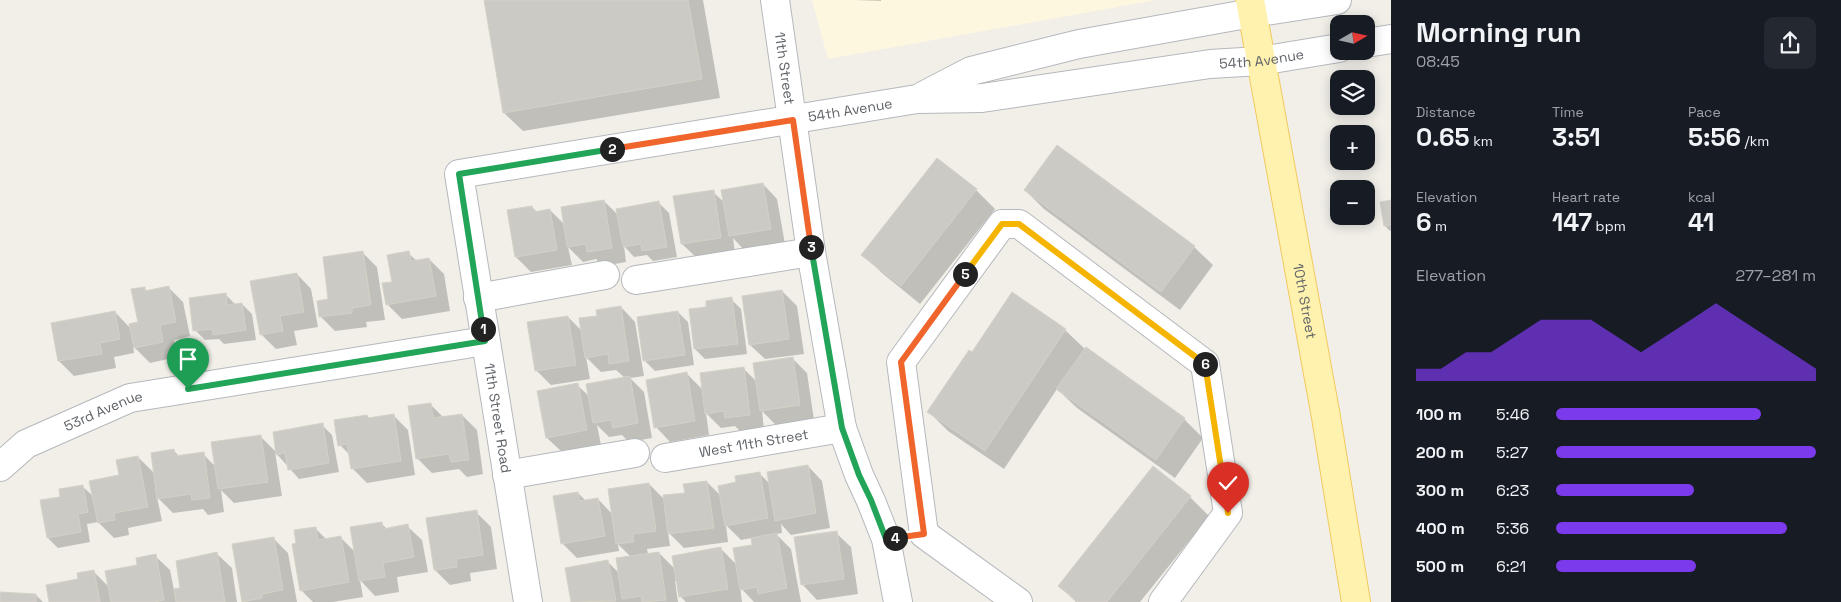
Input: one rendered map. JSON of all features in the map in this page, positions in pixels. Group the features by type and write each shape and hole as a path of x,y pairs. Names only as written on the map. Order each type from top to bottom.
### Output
{"main road":[{"name":"10th Street","path":"1251,7 1326,417 1356,602"}],"street":[{"name":"11th Street","path":"775,0 812,252 842,428 859,475 886,539 894,602"},
{"name":"54th Avenue","path":"917,99 971,71 1079,44 1251,7 1337,0"},
{"path":"1375,42 1391,39"},
{"name":"54th Avenue","path":"459,174 917,99 982,98 1210,64 1260,61 1330,49"},
{"name":"11th Street Road","path":"459,174 528,602"},
{"path":"924,534 901,362 1002,224 1019,224 1205,364 1228,513 1163,602"},
{"path":"636,280 812,252"},
{"path":"478,298 604,276"},
{"name":"53rd Avenue","path":"0,467 26,444 130,398 485,341"},
{"name":"West 11th Street","path":"665,458 842,428"},
{"path":"507,476 635,453"},
{"path":"886,539 924,534 1018,602"}],"shaded area":[{"path":"812,0 1156,0 828,59"}],"building":[{"path":"484,0 688,0 702,79 503,113"},
{"path":"1057,145 1195,246 1161,292 1024,190"},
{"path":"937,158 977,189 901,286 861,255"},
{"path":"763,183 771,229 729,236 721,190"},
{"path":"714,190 721,238 681,244 673,196"},
{"path":"604,200 612,248 587,252 586,244 567,247 561,207"},
{"path":"1391,200 1391,225 1384,226 1380,202"},
{"path":"659,201 667,247 642,251 641,244 623,247 616,209"},
{"path":"532,206 534,212 550,209 557,250 515,257 507,210"},
{"path":"363,251 371,305 352,308 352,313 319,317 317,301 328,299 323,257"},
{"path":"409,251 411,261 429,258 436,296 386,305 382,283 392,282 387,255"},
{"path":"297,273 304,312 280,316 283,331 260,335 250,281"},
{"path":"169,286 176,322 160,325 163,342 134,348 129,324 138,322 131,289 145,287 145,291"},
{"path":"782,290 789,339 749,345 742,296"},
{"path":"1012,292 1066,329 985,451 927,412 969,350 972,352"},
{"path":"226,293 227,305 242,303 246,330 213,335 212,329 193,331 189,298"},
{"path":"732,297 738,344 694,349 689,309 706,307 706,301"},
{"path":"621,306 629,361 609,364 608,354 585,358 579,318 597,316 596,310"},
{"path":"115,311 120,339 100,343 102,354 58,361 51,323"},
{"path":"678,311 685,355 643,361 637,317"},
{"path":"568,316 576,365 535,371 527,322"},
{"path":"1086,347 1185,418 1156,460 1056,389"},
{"path":"793,357 800,405 760,411 753,363"},
{"path":"744,367 750,415 725,418 724,411 705,414 700,373"},
{"path":"687,372 695,421 654,428 646,380"},
{"path":"630,376 638,423 613,428 611,420 593,423 586,384"},
{"path":"578,383 587,430 546,438 537,391"},
{"path":"431,403 433,418 462,414 469,460 451,462 449,454 416,459 408,406"},
{"path":"394,414 401,461 351,469 347,444 338,446 334,420 367,415 368,418"},
{"path":"323,423 329,463 288,470 285,453 276,455 273,432"},
{"path":"261,435 268,482 218,489 211,442"},
{"path":"174,449 175,456 204,452 210,498 192,500 191,494 157,499 151,453"},
{"path":"138,456 148,507 114,513 115,520 98,523 89,481 119,475 116,460"},
{"path":"808,465 816,513 775,521 767,472"},
{"path":"1153,466 1191,496 1107,602 1078,602 1058,586"},
{"path":"760,472 768,518 725,526 718,486 736,482 735,476"},
{"path":"707,481 714,528 668,534 663,495 685,493 683,484"},
{"path":"649,483 656,531 633,534 634,542 616,544 608,489"},
{"path":"83,485 88,512 78,514 81,532 47,538 40,500 60,497 59,489"},
{"path":"578,492 580,501 598,498 605,536 561,544 553,496"},
{"path":"477,510 483,555 456,559 457,567 434,570 426,518"},
{"path":"382,522 383,529 408,524 414,557 383,563 385,577 359,581 350,527"},
{"path":"316,527 318,540 341,536 349,582 300,591 292,544 296,543 294,530"},
{"path":"837,531 844,579 801,585 794,537"},
{"path":"777,533 787,588 758,594 757,587 740,590 733,548 752,545 751,538"},
{"path":"274,537 283,590 262,594 262,598 242,602 232,544"},
{"path":"721,547 728,589 679,597 672,556"},
{"path":"217,552 225,602 176,602 174,589 180,588 176,561"},
{"path":"659,552 666,600 642,602 641,596 622,599 616,558"},
{"path":"156,554 164,600 155,602 111,602 105,571 137,565 136,558"},
{"path":"608,560 616,601 571,602 565,568"},
{"path":"94,570 100,602 49,602 46,585 78,579 77,573"},
{"path":"0,592 36,594 36,602 0,602"}],"route":[{"path":"188,389 485,341 459,174 793,120 812,252 842,428 859,475 886,539 924,534 901,362 1002,224 1019,224 1205,364 1228,513"}]}
